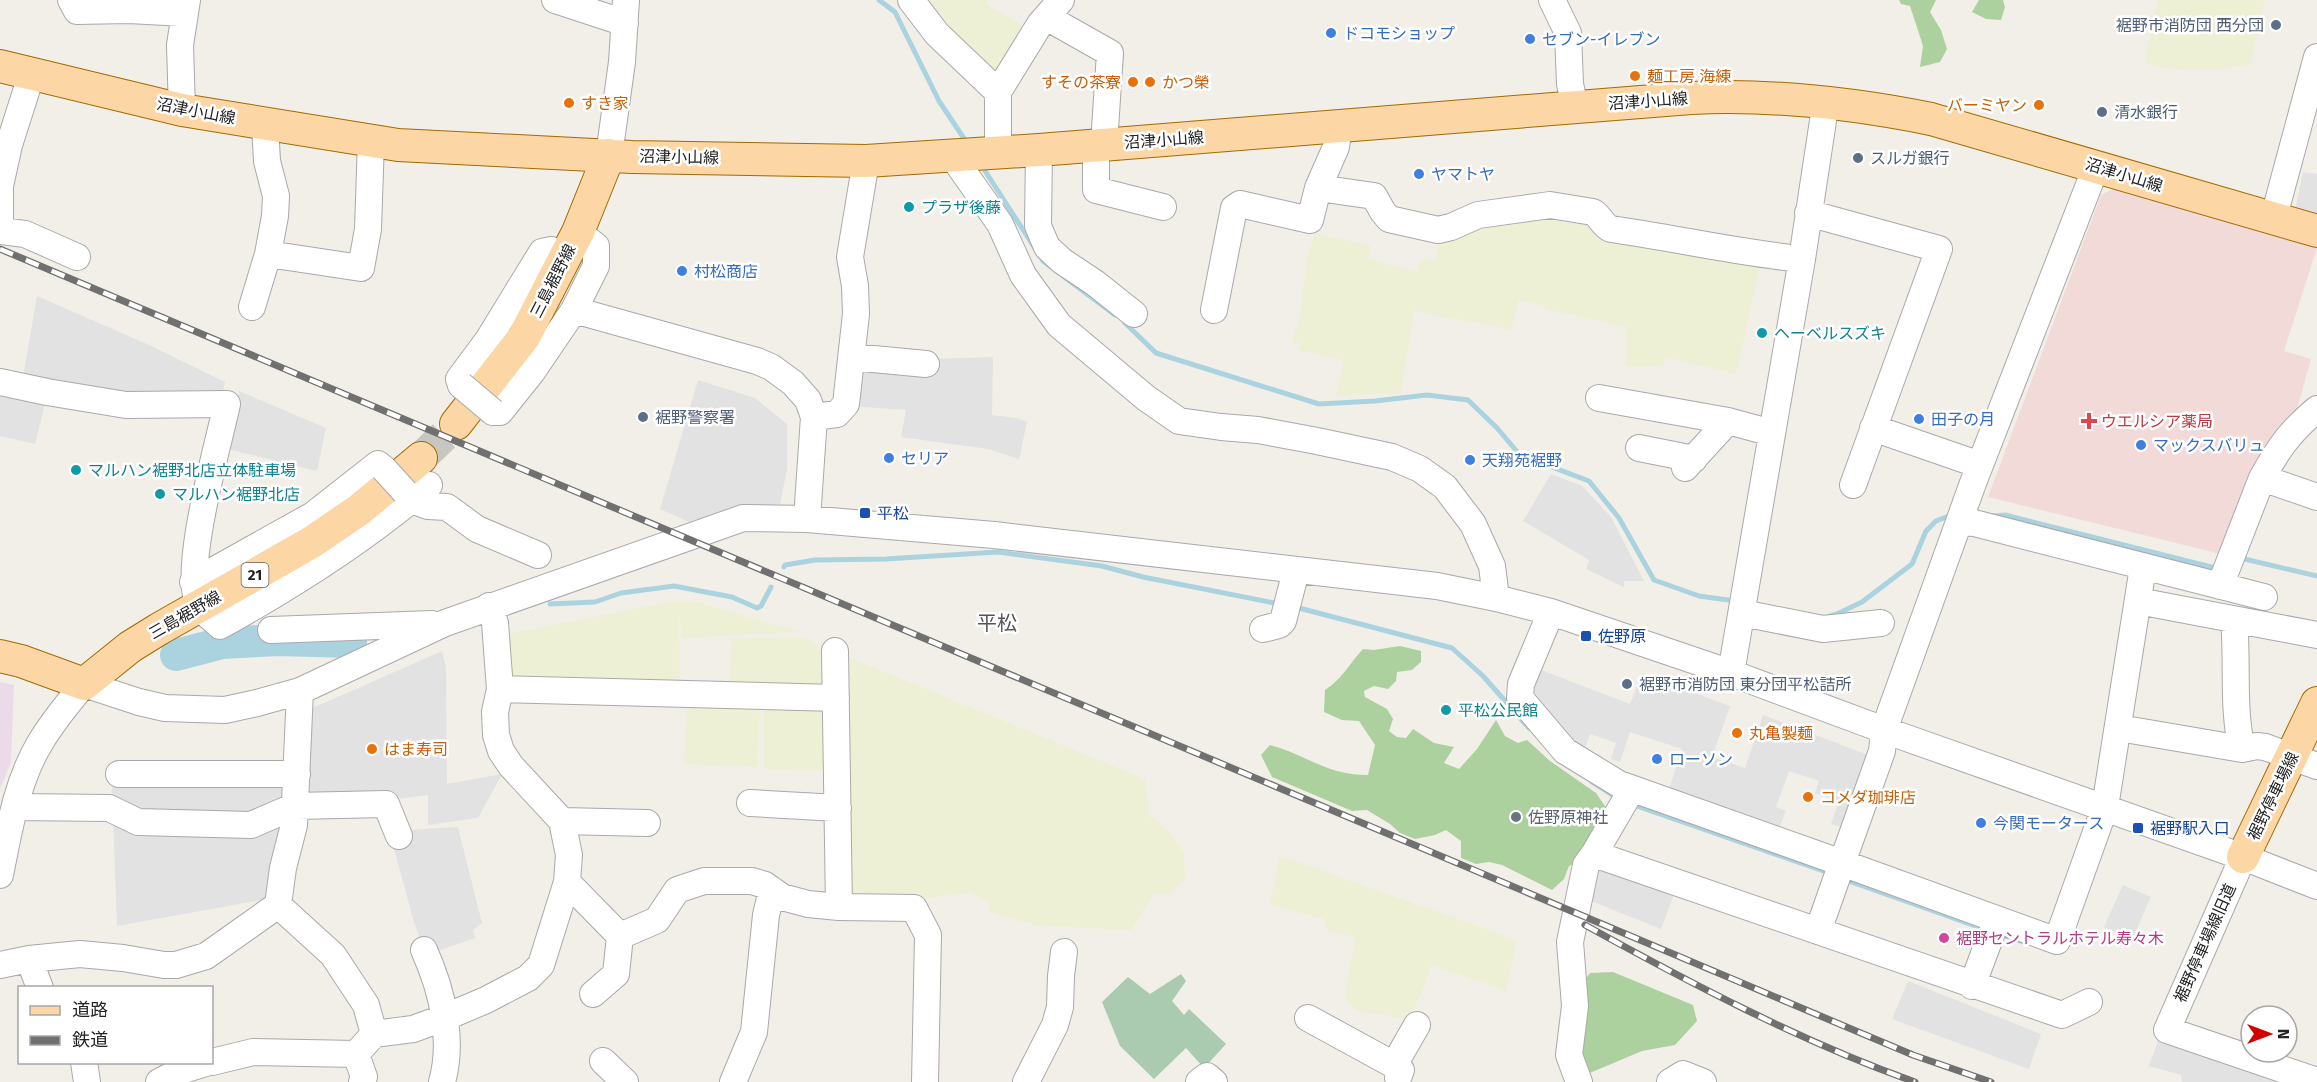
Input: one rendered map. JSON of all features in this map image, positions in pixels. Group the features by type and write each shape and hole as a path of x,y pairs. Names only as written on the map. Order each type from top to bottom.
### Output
{"main road":[{"name":"沼津小山線","path":"0,66 182,110 398,145 609,155 866,161 956,157 996,151 1039,150 1726,96 1826,101 1931,119 2317,231"},
{"name":"三島裾野線","path":"456,424 524,337 572,245 609,155"},
{"name":"三島裾野線","path":"84,684 130,647 212,611 359,510 417,484"},
{"path":"0,656 21,661 84,684"},
{"name":"裾野停車場線","path":"2243,857 2305,762 2317,703"}],"street":[{"path":"71,0 77,11 185,7 180,45 182,110"},
{"path":"555,0 626,11 609,155"},
{"path":"911,0 937,34 998,92"},
{"path":"1552,0 1568,33 1570,84 1575,107"},
{"path":"996,151 998,92 1040,24 1054,9 1110,53 1096,190 1163,207"},
{"path":"2273,220 2317,57"},
{"path":"0,219 0,186 9,145 32,74"},
{"path":"1731,673 1802,259 1826,101"},
{"path":"252,307 268,254 275,216 276,196 267,161 265,124"},
{"path":"1214,310 1234,208 1240,204 1310,220 1318,188 1336,147 1339,126"},
{"path":"268,254 361,268 368,229 371,141"},
{"path":"1039,150 1038,226 1047,247 1062,261 1095,283 1134,314"},
{"path":"956,157 1000,224 1023,275 1059,325 1146,398 1179,421 1258,430 1317,441 1392,457 1420,469 1445,487 1473,524 1492,566 1496,598"},
{"path":"814,417 837,414 846,404 856,314 850,257 854,245 866,161"},
{"path":"1818,931 1882,751 1884,730 1962,514 2096,167"},
{"path":"1318,188 1374,196 1389,219 1438,230 1478,215 1550,205 1593,212 1598,215 1605,226 1611,229 1654,235 1703,246 1734,248 1752,254 1802,259"},
{"path":"1808,213 1939,249 1852,485"},
{"path":"0,231 25,234 77,257"},
{"path":"572,245 596,246 596,266 574,310 532,372 500,412 493,412 461,385 459,379 488,340 542,252 572,245"},
{"path":"574,310 757,361 771,367 793,383 808,400 814,417 807,519"},
{"path":"852,357 926,364"},
{"path":"0,382 126,405 227,404 203,510 212,611"},
{"path":"1599,398 1728,421 1772,433"},
{"path":"2220,586 2262,478 2282,444 2295,428 2317,409"},
{"path":"1639,448 1690,464 1728,421"},
{"path":"1874,428 1980,465"},
{"path":"212,611 313,515 378,464 417,484 428,506 447,507 477,530 538,555"},
{"path":"2262,478 2317,497"},
{"path":"212,611 324,565 417,484"},
{"path":"1962,514 1974,523 2264,597"},
{"path":"0,875 15,807 24,777 38,745 59,713 84,684 139,702 190,710 225,710 300,691 445,623 489,606 587,575 743,518 807,519 1017,538 1437,586 1496,598 1551,612 1731,673 1884,730 2243,857 2317,886"},
{"path":"1551,612 1521,684 1520,698 1565,751 1619,784 1627,798 1994,927 2057,942 2105,807 2143,567"},
{"path":"1263,629 1279,625 1296,571"},
{"path":"2138,601 2317,635"},
{"path":"213,1061 253,1052 356,1054 375,1034 413,1029 446,1017 486,1000 528,978 541,965 567,882 569,855 562,821 511,766 501,751 496,735 495,712 500,689 495,623 489,606"},
{"path":"1742,613 1823,629 1881,623"},
{"path":"2234,620 2237,653 2237,726 2242,749"},
{"path":"271,630 445,623"},
{"path":"835,651 839,907"},
{"path":"500,689 836,698"},
{"path":"0,965 29,959 80,954 164,965 176,964 206,956 278,905 283,868 294,825 300,691"},
{"path":"2119,728 2242,749 2265,747 2305,762"},
{"path":"119,774 297,774"},
{"path":"1579,1082 1569,1055 1575,1006 1570,942 1586,865 1627,798"},
{"path":"750,803 838,808"},
{"path":"15,807 109,808 138,822 251,825 295,806 386,804 399,836"},
{"path":"562,821 647,823"},
{"path":"1594,854 2062,1016 2089,1002"},
{"name":"裾野停車場線旧道","path":"2243,857 2167,1030 2317,1081"},
{"path":"620,936 657,920 677,890 704,881 752,881 765,885 782,897 808,904 839,907 914,908 928,935 926,1082"},
{"path":"567,882 620,936"},
{"path":"733,1082 754,1032 766,915 772,890"},
{"path":"278,905 333,955 366,1005 375,1034"},
{"path":"1972,986 1994,927"},
{"path":"593,994 616,974 620,936"},
{"path":"423,950 446,1017 446,1069 442,1082"},
{"path":"1026,1082 1055,1025 1060,1007 1064,952"},
{"path":"29,959 40,986"},
{"path":"1308,1018 1395,1074 1417,1025"},
{"path":"356,1054 364,1077 362,1082"},
{"path":"603,1061 626,1082"},
{"path":"84,1064 87,1082"},
{"path":"159,1082 180,1071 203,1064"},
{"path":"1670,1082 1683,1074 1703,1082"},
{"path":"1199,1082 1207,1076 1214,1082"}],"shaded area":[{"path":"2303,172 2317,174 2317,219 2295,210"},
{"path":"2115,188 2317,248 2284,351 2311,359 2292,427 2225,555 1988,497 2101,195"},
{"path":"37,296 149,345 225,382 221,399 127,402 22,383"},
{"path":"993,357 992,415 1027,422 1019,459 988,449 901,437 906,410 850,406 855,361"},
{"path":"698,380 755,398 787,424 787,469 780,504 732,509 689,522 660,509"},
{"path":"239,391 326,428 317,471 227,449"},
{"path":"0,392 45,404 35,444 0,436"},
{"path":"1551,474 1582,486 1611,517 1644,581 1624,581 1624,587 1586,569 1589,560 1523,521"},
{"path":"442,651 446,667 447,784 502,774 478,818 428,825 428,795 387,800 305,799 306,711"},
{"path":"1536,668 1630,704 1642,673 1730,706 1712,757 1745,768 1763,715 1871,756 1845,828 1831,824 1839,801 1815,793 1819,781 1789,771 1776,807 1786,811 1777,833 1667,795 1682,749 1630,732 1620,762 1611,759 1616,743 1590,734 1583,753 1527,694"},
{"path":"0,682 14,685 11,762 0,789"},
{"path":"290,785 272,898 117,926 112,787"},
{"path":"458,827 482,923 473,930 475,938 426,955 414,922 389,831"},
{"path":"1601,861 1676,889 1661,929 1586,899"},
{"path":"2123,885 2151,897 2132,940 2104,927"},
{"path":"1908,981 2041,1034 2029,1069 1892,1019"},
{"path":"2160,1035 2239,1061 2239,1064 2248,1064 2302,1082 2182,1082 2181,1075 2149,1066"}],"green space":[{"path":"924,0 987,0 986,4 1027,28 1000,77 976,64"},
{"path":"1899,0 1936,0 1930,12 1941,30 1947,49 1940,62 1920,67 1923,46 1910,6 1901,4"},
{"path":"1979,0 2003,0 2005,7 2001,20 1986,19 1972,12"},
{"path":"2158,0 2265,0 2251,64 2219,70 2187,70 2156,67 2144,62"},
{"path":"1546,208 1761,262 1736,374 1666,357 1664,366 1626,367 1626,327 1545,309 1545,306 1519,300 1511,330 1414,311 1401,393 1336,396 1344,361 1299,350 1300,344 1292,343 1301,311 1306,261 1315,233 1371,246 1368,259 1417,272 1420,259 1432,261 1438,259 1438,237"},
{"path":"679,600 679,602 698,602 800,632 682,638 679,614 680,683 510,680 506,634"},
{"path":"804,637 826,650 828,686 729,688 731,639"},
{"path":"1400,646 1421,651 1421,662 1412,670 1397,672 1396,681 1388,689 1374,686 1364,691 1365,697 1387,709 1393,719 1389,731 1397,737 1406,738 1413,729 1434,743 1454,747 1444,763 1459,769 1477,749 1496,720 1505,736 1518,743 1527,740 1550,761 1596,793 1607,809 1584,859 1569,866 1564,879 1552,890 1502,865 1489,862 1476,864 1461,858 1461,841 1446,830 1415,839 1400,833 1367,810 1352,811 1272,777 1261,755 1270,745 1340,772 1368,775 1375,745 1359,721 1342,720 1324,712 1325,690 1341,676 1363,649 1374,650"},
{"path":"844,655 1145,779 1149,815 1170,832 1184,853 1185,879 1168,895 1155,893 1131,930 1039,926 995,914 990,911 988,903 971,892 922,899 847,897"},
{"path":"687,707 760,710 757,767 684,764"},
{"path":"764,709 826,710 826,771 764,769"},
{"path":"1279,858 1287,858 1517,940 1506,991 1432,965 1410,1020 1355,1010 1344,998 1355,937 1326,930 1324,919 1270,905"},
{"path":"1613,972 1693,1005 1697,1021 1675,1045 1642,1051 1585,1075 1579,1057 1582,984 1590,973"},
{"path":"1181,974 1186,981 1172,1001 1184,1015 1189,1009 1226,1044 1204,1068 1186,1048 1154,1079 1120,1046 1102,1002 1128,977 1150,994"}],"waterway":[{"path":"879,0 895,12 939,101 967,143"},
{"path":"982,166 1043,261 1051,267"},
{"path":"1063,276 1115,315"},
{"path":"1125,323 1156,353 1319,404 1427,395 1468,400 1497,428 1520,455 1589,481 1619,518 1654,580 1699,596 1735,601"},
{"path":"1830,616 1862,602 1912,564 1926,531 1936,521 1954,514"},
{"path":"1993,516 2005,515 2219,569"},
{"path":"784,567 815,560 886,559 998,552 1102,566 1143,577 1280,604"},
{"path":"2240,558 2317,576"},
{"path":"550,604 595,602 621,593 674,586 732,597 757,608 761,606 771,587"},
{"path":"1295,607 1452,648 1483,676 1529,728"},
{"path":"176,655 222,643 278,640 351,642"},
{"path":"1592,782 1617,798"},
{"path":"1631,804 1832,874"},
{"path":"1843,879 1984,929"},
{"path":"1999,934 2023,942"}],"tunnel":[{"path":"421,458 456,424"}],"railway":[{"path":"0,249 1913,1055 1991,1082"},
{"path":"1585,925 1666,969 1788,1030 1915,1082"}],"place":[{"name":"裾野市消防団 西分団","path":"2276,25"},
{"name":"ドコモショップ","path":"1331,33"},
{"name":"セブン-イレブン","path":"1530,39"},
{"name":"麺工房 海練","path":"1635,76"},
{"name":"すその茶寮","path":"1133,82"},
{"name":"かつ榮","path":"1150,82"},
{"name":"すき家","path":"569,103"},
{"name":"バーミヤン","path":"2039,105"},
{"name":"清水銀行","path":"2102,112"},
{"name":"スルガ銀行","path":"1858,158"},
{"name":"ヤマトヤ","path":"1419,174"},
{"name":"プラザ後藤","path":"909,207"},
{"name":"村松商店","path":"682,271"},
{"name":"ヘーベルスズキ","path":"1762,333"},
{"name":"裾野警察署","path":"643,417"},
{"name":"田子の月","path":"1919,419"},
{"name":"ウエルシア薬局","path":"2089,421"},
{"name":"マックスバリュ","path":"2141,445"},
{"name":"セリア","path":"889,458"},
{"name":"天翔苑裾野","path":"1470,460"},
{"name":"マルハン裾野北店立体駐車場","path":"76,470"},
{"name":"マルハン裾野北店","path":"160,494"},
{"name":"平松","path":"865,513"},
{"name":"佐野原","path":"1586,636"},
{"name":"裾野市消防団 東分団平松詰所","path":"1627,684"},
{"name":"平松公民館","path":"1446,710"},
{"name":"丸亀製麺","path":"1737,733"},
{"name":"はま寿司","path":"372,749"},
{"name":"ローソン","path":"1657,759"},
{"name":"コメダ珈琲店","path":"1808,797"},
{"name":"佐野原神社","path":"1516,817"},
{"name":"今関モータース","path":"1981,823"},
{"name":"裾野駅入口","path":"2138,828"},
{"name":"裾野セントラルホテル寿々木","path":"1944,938"}],"district":[{"name":"平松","path":"997,623"}]}
